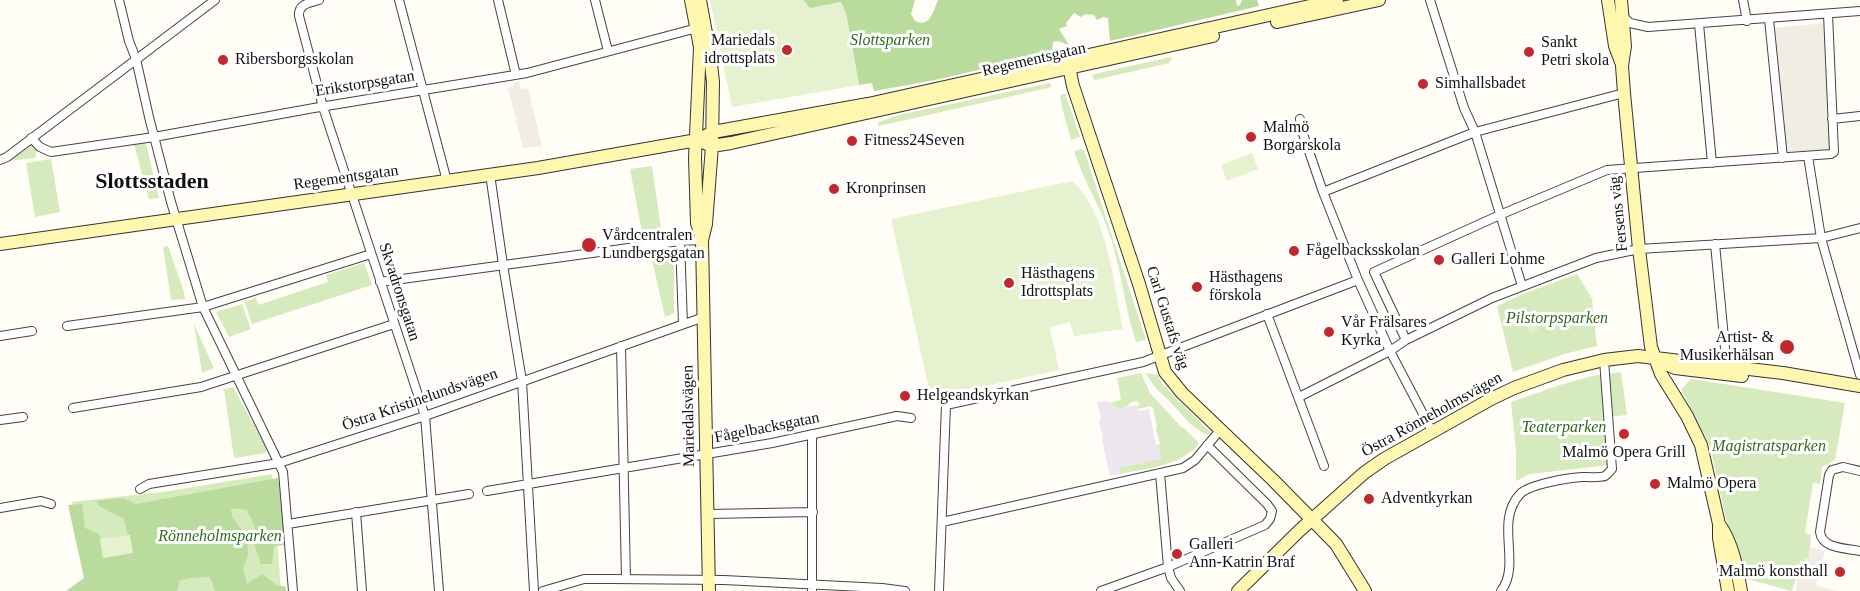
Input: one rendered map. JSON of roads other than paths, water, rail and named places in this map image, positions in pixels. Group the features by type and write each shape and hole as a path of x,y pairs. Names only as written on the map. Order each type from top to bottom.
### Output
{"main road":[{"name":"Mariedalsvägen","path":"691,0 712,68 713,132 706,224 702,240 709,585"},
{"name":"Mariedalsvägen","path":"700,0 700,76 695,158 697,224 702,240"},
{"name":"Regementsgatan","path":"712,146 866,115 1338,0"},
{"name":"Regementsgatan","path":"0,244 447,181 697,140 713,132 1068,65 1378,0"},
{"name":"Fersens väg","path":"1608,0 1615,46 1622,66"},
{"name":"Fersens väg","path":"1621,0 1625,46 1622,66 1624,93 1649,338 1653,357 1701,445 1719,524"},
{"name":"Carl Gustafs väg","path":"1068,65 1165,372 1171,381 1336,544 1365,591"},
{"path":"697,140 712,146"},
{"name":"Östra Rönneholmsvägen","path":"1238,591 1299,531 1364,473 1384,459 1491,399 1563,370 1604,360 1638,356 1653,357 1860,394"},
{"name":"Östra Rönneholmsvägen","path":"1653,357 1675,368 1727,370 1860,386"},
{"path":"1672,392 1681,378 1690,370"},
{"path":"1719,524 1719,538 1728,591"},
{"path":"1719,524 1727,535 1741,591"}],"street":[{"path":"119,0 176,218 203,307 283,472 293,591"},
{"path":"0,160 215,0"},
{"name":"Skvadronsgatan","path":"319,0 299,9 299,16 323,106 425,416 439,591"},
{"path":"399,0 447,181"},
{"path":"498,0 516,75"},
{"path":"595,0 608,51"},
{"path":"1430,0 1464,108 1475,132 1502,214 1522,286"},
{"path":"1743,0 1747,21"},
{"path":"1622,21 1648,27 1860,11"},
{"path":"1406,340 1374,272 1502,214 1607,170 1783,158 1834,152 1828,14"},
{"path":"1769,19 1783,158"},
{"path":"1699,24 1712,163"},
{"name":"Erikstorpsgatan","path":"32,138 40,147 51,152 154,137 323,106 516,75 701,27"},
{"path":"1323,192 1475,132 1624,93"},
{"path":"1832,119 1860,116"},
{"path":"1300,119 1323,192 1358,280 1390,351 1433,432"},
{"path":"1808,156 1821,238 1860,375"},
{"path":"490,174 522,381 534,591"},
{"path":"1299,397 1390,351 1406,340 1492,298 1596,258 1639,249 1821,238 1860,228"},
{"path":"380,282 680,241 702,240"},
{"path":"680,241 683,324"},
{"path":"1714,244 1727,370"},
{"path":"67,326 203,307 371,254"},
{"path":"939,591 946,405 1133,365 1358,280"},
{"path":"1267,314 1324,466"},
{"name":"Östra Kristinelundsvägen","path":"140,489 149,484 279,462 425,416 704,317"},
{"path":"73,408 201,387 394,324"},
{"path":"0,336 32,331"},
{"path":"621,346 626,579"},
{"path":"1501,591 1508,577 1509,512 1521,493 1540,485 1566,479 1605,476 1612,469 1604,360"},
{"name":"Fågelbacksgatan","path":"487,491 707,455 897,416 911,418"},
{"path":"0,420 23,417"},
{"path":"942,522 1183,468 1195,460 1221,429"},
{"path":"812,434 812,588"},
{"path":"1101,591 1168,567 1265,525 1270,519 1272,511 1207,446"},
{"path":"1860,471 1843,467 1832,470 1820,532 1821,539 1828,544 1860,551"},
{"path":"1160,473 1168,567 1171,578 1180,591"},
{"path":"288,524 469,494"},
{"path":"0,508 41,501 51,504"},
{"path":"356,512 362,591"},
{"path":"709,514 813,512"},
{"path":"543,591 584,579 626,579 709,585 882,588 905,591"}],"place":[{"name":"Mariedals idrottsplats","path":"787,50"},
{"name":"Sankt Petri skola","path":"1529,52"},
{"name":"Ribersborgsskolan","path":"223,60"},
{"name":"Simhallsbadet","path":"1423,84"},
{"name":"Malmö Borgarskola","path":"1251,137"},
{"name":"Fitness24Seven","path":"852,141"},
{"name":"Kronprinsen","path":"834,189"},
{"name":"Vårdcentralen Lundbergsgatan","path":"589,245"},
{"name":"Fågelbacksskolan","path":"1294,251"},
{"name":"Galleri Lohme","path":"1439,260"},
{"name":"Hästhagens Idrottsplats","path":"1009,283"},
{"name":"Hästhagens förskola","path":"1197,287"},
{"name":"Vår Frälsares Kyrka","path":"1329,332"},
{"name":"Artist- & Musikerhälsan","path":"1787,347"},
{"name":"Helgeandskyrkan","path":"905,396"},
{"name":"Malmö Opera Grill","path":"1624,434"},
{"name":"Malmö Opera","path":"1655,484"},
{"name":"Adventkyrkan","path":"1369,499"},
{"name":"Galleri Ann-Katrin Braf","path":"1177,554"},
{"name":"Malmö konsthall","path":"1840,572"}],"district":[{"name":"Slottsstaden","path":"152,182"}],"park label":[{"name":"Slottsparken","path":"890,41"},
{"name":"Pilstorpsparken","path":"1557,319"},
{"name":"Teaterparken","path":"1564,428"},
{"name":"Magistratsparken","path":"1769,447"},
{"name":"Rönneholmsparken","path":"220,537"}]}
